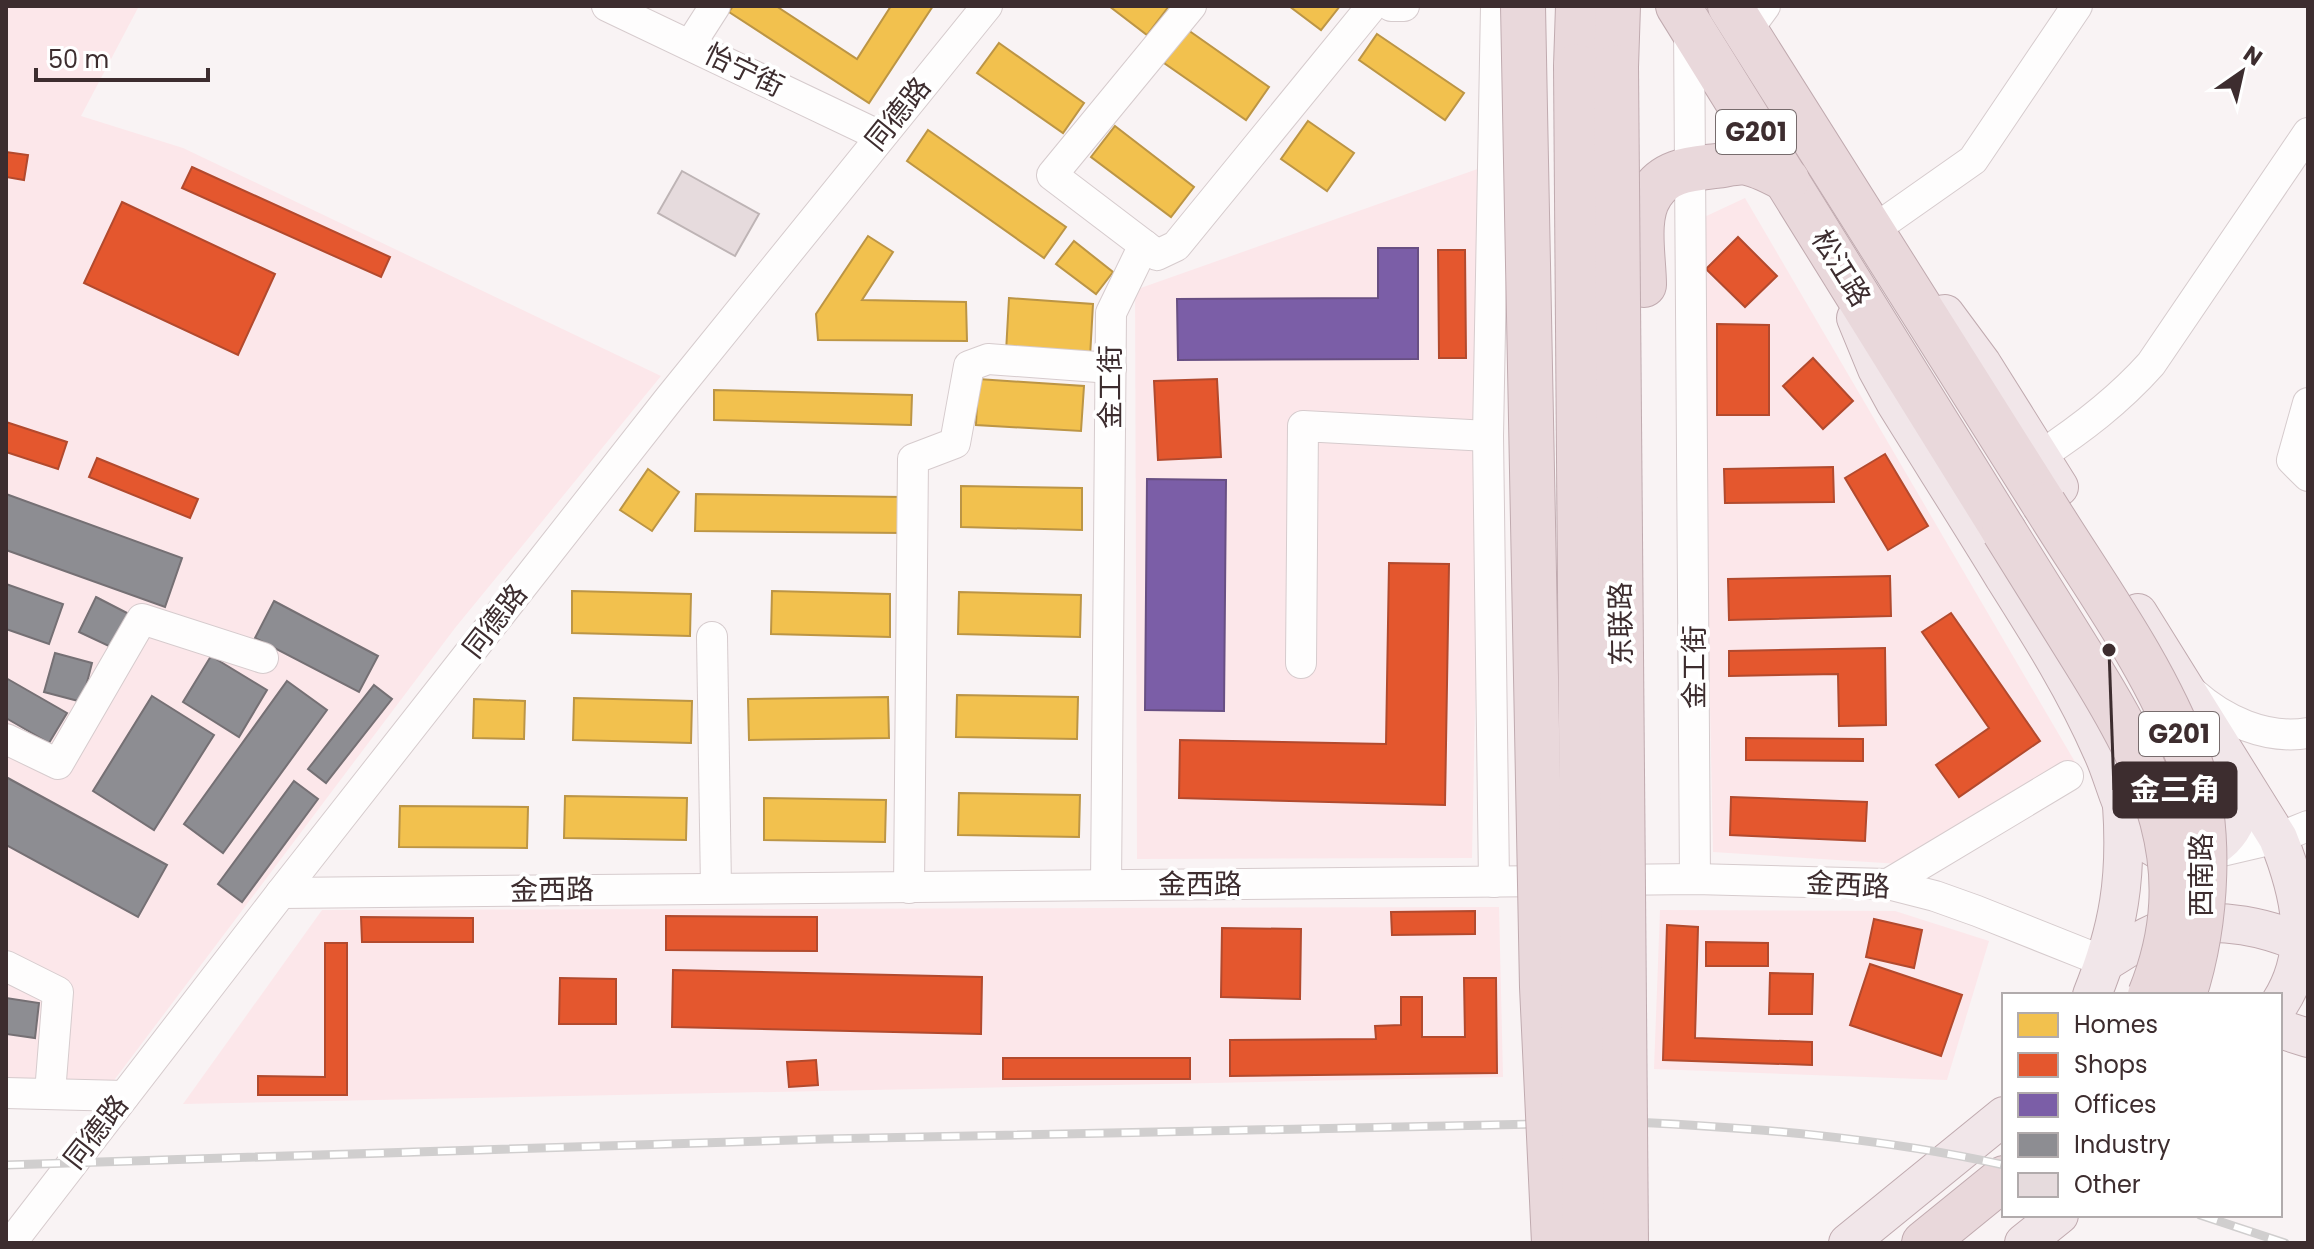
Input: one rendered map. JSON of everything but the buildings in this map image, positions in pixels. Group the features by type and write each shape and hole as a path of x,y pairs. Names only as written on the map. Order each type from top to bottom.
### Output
{"highway":[{"path":"1523,6 1542,955 1554,1243"},
{"name":"东联路","path":"1578,6 1585,1243"},
{"name":"东联路","path":"1618,6 1626,1243"},
{"name":"松江路","path":"1684,14 2004,531"},
{"name":"松江路","path":"1747,15 1872,231 2044,504"},
{"path":"1626,1243 1650,1046 1655,950 1643,216 1650,195 1663,180 1676,172 1744,162 1787,180"},
{"name":"西南路","path":"2044,504 2142,661 2188,756 2198,793 2204,895 2200,932 2185,993"},
{"name":"西南路","path":"2004,531 2124,724 2159,803 2168,842 2171,882 2169,921 2162,959 2151,993"},
{"path":"1924,1243 2002,1180"},
{"path":"1962,1243 2002,1211"}],"main road":[{"path":"1872,231 1926,290 1982,364 2240,778 2293,832 2308,878"},
{"path":"1835,257 1877,369 2061,667 2106,759 2122,805 2135,828 2151,845 2171,855 2195,858 2214,847 2230,831 2241,805 2240,778"},
{"path":"2099,979 2117,921 2123,879 2122,805"},
{"path":"2282,999 2298,968 2305,945 2302,914 2293,877 2293,832"},
{"path":"2099,979 2141,940 2175,926 2217,922 2262,928 2305,945"},
{"path":"2099,979 2137,980 2167,993"},
{"path":"2282,1030 2308,1038"},
{"path":"1848,1243 2002,1118"},
{"path":"2024,1243 2056,1217"}],"street":[{"name":"怡宁街","path":"607,6 880,136"},
{"path":"690,45 715,6"},
{"name":"同德路","path":"11,1243 669,399 987,6"},
{"path":"1191,6 1052,175 1157,255 1176,246 1372,6"},
{"path":"1391,6 1404,6"},
{"path":"1494,882 1488,436 1496,6"},
{"path":"1872,231 1973,160 2077,6"},
{"name":"金工街","path":"1684,14 1690,169 1695,879"},
{"path":"2040,456 2124,394 2151,364 2308,133"},
{"name":"金工街","path":"1106,885 1111,313 1144,245"},
{"path":"909,888 913,459 955,443 969,366 988,359 1111,368"},
{"path":"2303,458 2308,403"},
{"path":"1301,663 1303,426 1488,436"},
{"path":"6,739 58,764 142,619 263,658"},
{"path":"712,637 716,888"},
{"path":"2182,684 2209,708 2235,722 2268,732 2308,733"},
{"path":"1888,884 2068,776"},
{"path":"2195,858 2293,832"},
{"name":"金西路","path":"281,893 1695,879 1888,884 1977,911 2099,979"},
{"path":"2305,945 2308,899"},
{"path":"6,966 58,992 50,1093"},
{"path":"6,1093 124,1096"}],"shaded area":[{"path":"6,6 139,6 81,116 183,148 661,376 455,628 112,1083 6,1082"},
{"path":"1486,166 1472,858 1137,859 1135,290"},
{"path":"1745,198 2075,762 1916,865 1713,852 1700,219"},
{"path":"1499,907 1503,1077 183,1104 322,910"},
{"path":"1660,910 1895,911 1989,941 1947,1080 1654,1069"}],"railway":[{"path":"6,1165 825,1139 1633,1122 1820,1136 1912,1148 2002,1165"},
{"path":"2206,1217 2285,1243"}],"place":[{"name":"金三角","path":"2109,650"}]}
